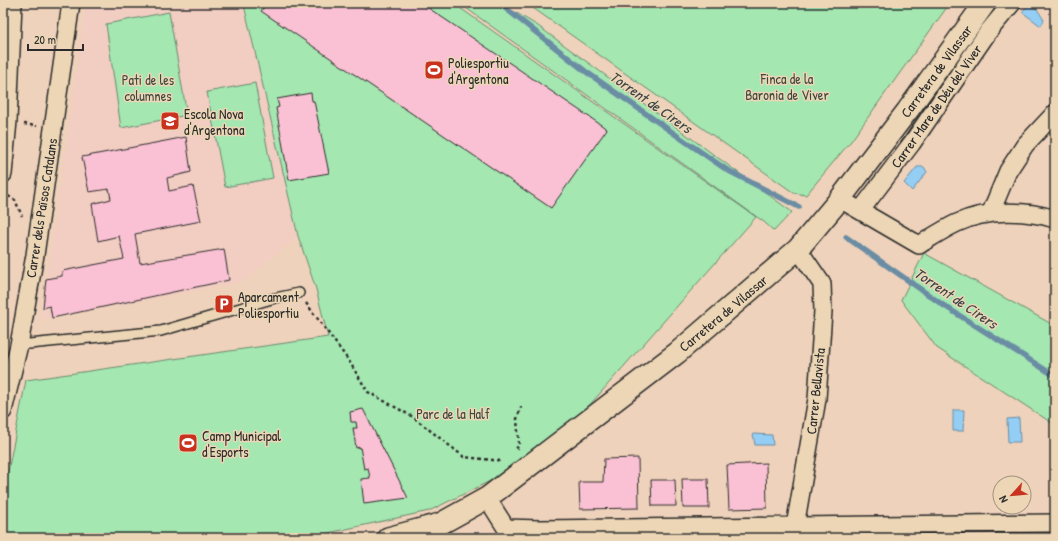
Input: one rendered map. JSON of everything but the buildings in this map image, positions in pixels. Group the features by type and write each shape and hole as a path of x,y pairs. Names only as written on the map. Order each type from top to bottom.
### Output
{"street":[{"path":"3,174 12,3"},
{"name":"Carrer dels Països Catalans","path":"3,412 19,345 35,254 71,3"},
{"name":"Carretera de Vilassar","path":"388,538 440,524 487,498 677,353 798,249 840,199 908,110 985,3"},
{"name":"Carrer Mare de Déu del Viver","path":"861,210 912,143 988,32 1012,3"},
{"path":"991,212 1008,170 1025,144 1055,113"},
{"path":"840,199 919,245 958,222 991,212 1038,214 1055,220"},
{"name":"Carrer Bellavista","path":"794,532 817,399 823,311 822,284 798,249"},
{"path":"487,498 507,533 540,529 794,532 1055,523"}],"lane":[{"path":"19,345 161,331 275,298 299,293"}],"path":[{"path":"5,122 53,129"},
{"path":"299,293 346,356 368,392 413,417 464,458 506,461"},
{"path":"515,451 519,446 517,419 521,407"}],"shaded area":[{"name":"Escola Nova d'Argentona","path":"86,3 243,3 298,236 244,282 41,320"}],"green space":[{"name":"Parc de la Half","path":"250,3 453,3 756,217 587,408 492,480 429,511 305,538 3,538 3,497 26,380 328,337 316,289 298,236 244,5"},
{"path":"459,3 500,3 538,26 792,212 774,231 764,222"},
{"name":"Finca de la Baronia de Viver","path":"526,3 950,3 851,141 806,195 794,193"},
{"name":"Pati de les columnes","path":"169,12 187,115 121,128 106,24"},
{"path":"255,83 273,178 225,187 207,92"},
{"path":"924,253 1055,326 1055,425 937,348 901,300"}],"water":[{"path":"1028,5 1037,9 1044,20 1041,26 1022,12"},
{"path":"917,167 924,167 927,172 912,191 904,183"},
{"path":"953,410 964,410 963,431 953,431"},
{"path":"1019,418 1020,442 1008,442 1007,419"},
{"path":"753,434 772,435 773,445 755,445"}],"waterway":[{"name":"Torrent de Cirers","path":"499,3 585,71 727,170 799,207"},
{"name":"Torrent de Cirers","path":"846,237 943,305 1055,376"}],"place":[{"name":"Poliesportiu d'Argentona","path":"434,70"},
{"name":"Escola Nova d'Argentona","path":"170,121"},
{"name":"Aparcament Poliesportiu","path":"224,304"},
{"name":"Camp Municipal d'Esports","path":"188,443"}]}
